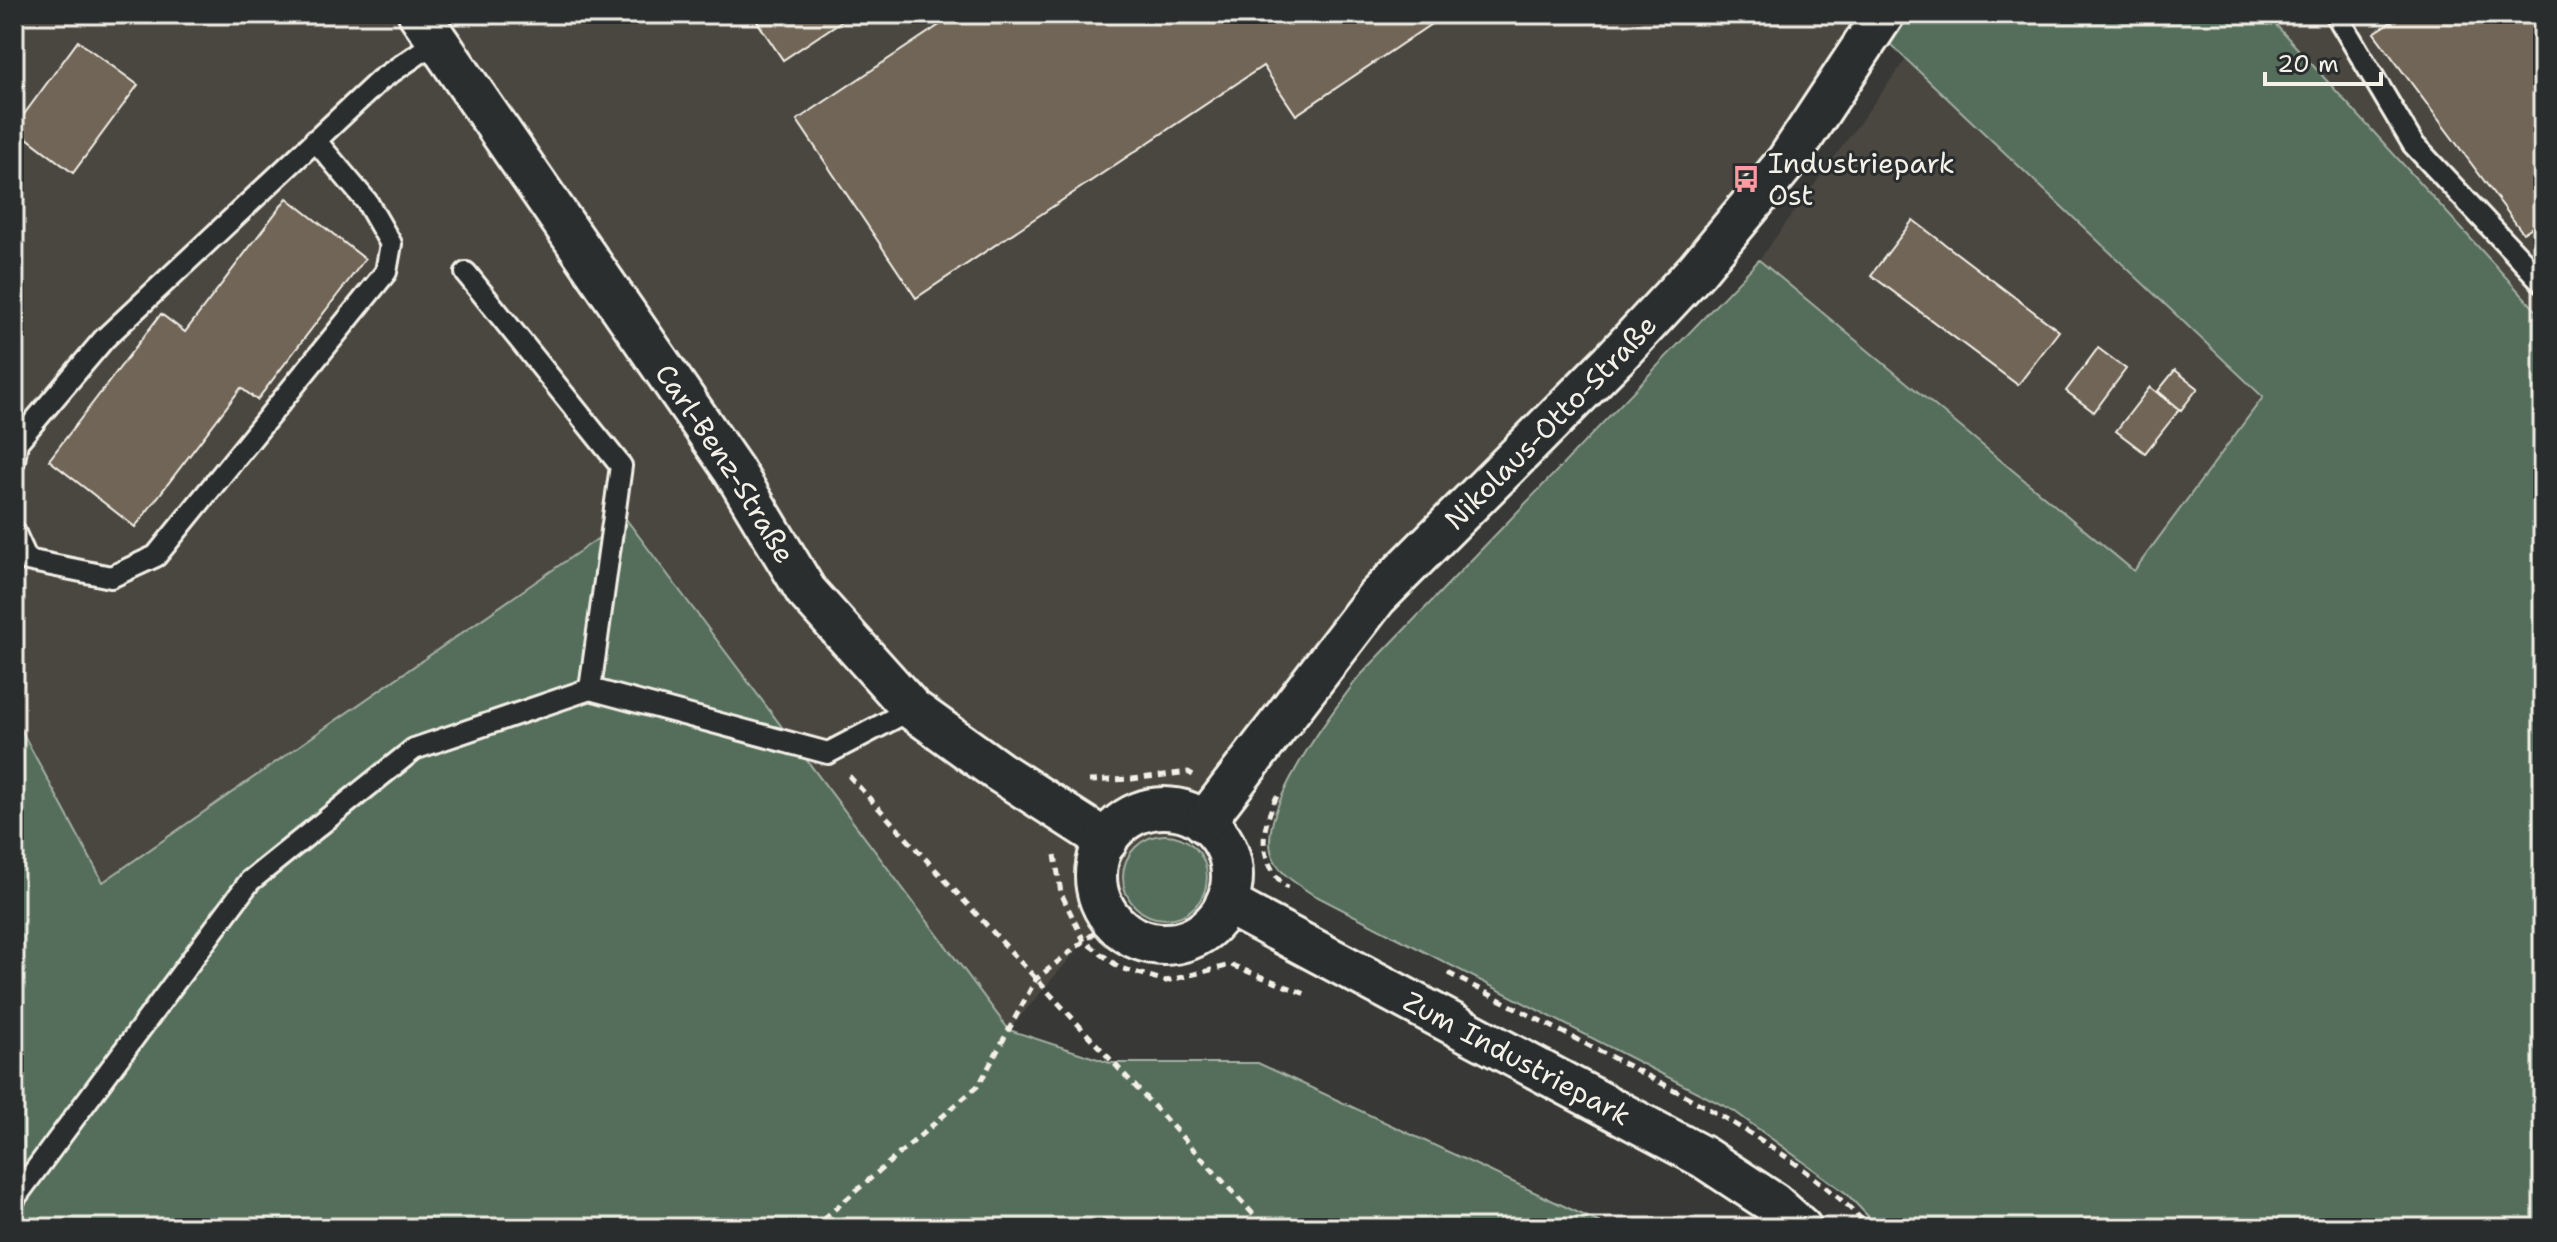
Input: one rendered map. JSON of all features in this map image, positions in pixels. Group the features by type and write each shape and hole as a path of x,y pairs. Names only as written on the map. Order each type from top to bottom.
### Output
{"street":[{"name":"Nikolaus-Otto-Straße","path":"1215,807 1376,598 1615,358 1697,270 1787,161 1872,19"},
{"name":"Carl-Benz-Straße","path":"428,28 734,471 806,591 912,709 998,771 1107,841"},
{"path":"1215,807 1230,858 1231,889 1219,916 1196,936 1166,944 1098,930 1103,905 1096,872 1099,856 1116,828 1129,818 1151,810 1215,807"},
{"name":"Zum Industriepark","path":"1226,903 1703,1157 1773,1203 1801,1228"}],"lane":[{"path":"2336,14 2413,144 2543,283"},
{"path":"14,461 17,442 104,339 380,80 428,28"},
{"path":"14,531 27,560 111,577 156,556 386,272 391,244 367,202 315,140"},
{"path":"466,273 621,466 590,689"},
{"path":"14,1199 250,881 414,749 590,689 828,753 912,709"}],"path":[{"path":"828,753 1266,1228"},
{"path":"1295,891 1282,884 1267,862 1262,837 1267,818 1215,807 1188,772 1083,781 1063,813 1054,853 1061,893 1098,930 1120,968 1166,981 1231,965 1315,998"},
{"path":"813,1228 979,1085 1036,979 1098,930"},
{"path":"1445,971 1713,1110 1785,1157 1846,1203 1870,1228"}],"shaded area":[{"path":"14,14 1884,14 1615,358 1376,598 1009,1030 626,519 103,883 14,717"},
{"path":"2266,14 2543,14 2543,318"},
{"path":"1906,59 2264,397 2134,572 1759,260"}],"green space":[{"path":"1884,14 2266,14 2543,318 2543,1228 1879,1228 1847,1194 1734,1111 1312,894 1276,864 1270,838 1274,816 1284,791 1314,739 1358,678 1759,260 2134,571 2263,397 1873,28"},
{"path":"626,519 1009,1030 1110,1063 1258,1063 1611,1228 14,1228 14,717 103,882"},
{"path":"1165,835 1181,838 1195,847 1204,861 1207,877 1204,893 1195,907 1181,916 1165,919 1149,916 1135,907 1126,893 1123,877 1126,861 1135,847 1149,838"}],"building":[{"path":"752,14 852,14 783,60"},
{"path":"956,14 1446,14 1296,115 1263,66 916,298 797,120"},
{"path":"2404,14 2543,14 2543,220 2523,233 2374,33"},
{"path":"78,41 138,85 73,173 14,128"},
{"path":"287,198 365,259 257,400 241,388 135,527 49,460 161,314 185,332"},
{"path":"1913,220 2059,331 2018,385 1871,275"},
{"path":"2098,348 2126,369 2094,412 2066,391"},
{"path":"2175,370 2198,388 2181,410 2158,391"},
{"path":"2150,387 2179,410 2145,453 2116,431"}],"place":[{"name":"Industriepark Ost","path":"1746,179"}]}
